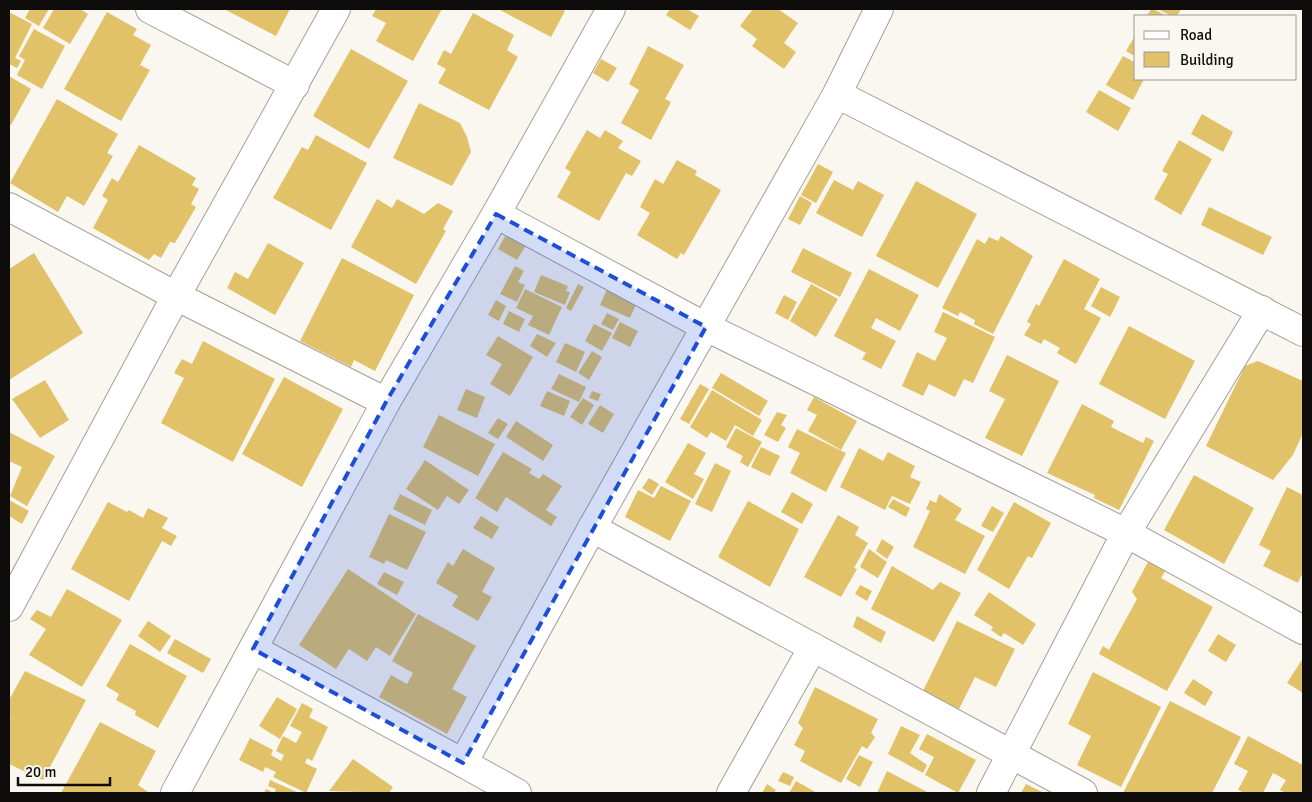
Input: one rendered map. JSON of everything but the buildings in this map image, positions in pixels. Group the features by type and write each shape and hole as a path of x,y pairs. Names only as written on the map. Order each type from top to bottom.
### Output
{"street":[{"path":"150,9 295,85"},
{"path":"9,607 176,296 336,9"},
{"path":"175,793 386,402 496,214 611,9"},
{"path":"463,763 592,528 837,94 879,9"},
{"path":"837,94 1303,332"},
{"path":"9,207 176,296 386,402"},
{"path":"496,214 706,327 1126,533 1303,630"},
{"path":"991,793 1126,533 1262,310"},
{"path":"592,528 1083,793"},
{"path":"731,793 813,647"},
{"path":"253,649 517,793"}],"highlighted area":[{"path":"496,214 706,327 463,763 253,649 386,402"}]}
